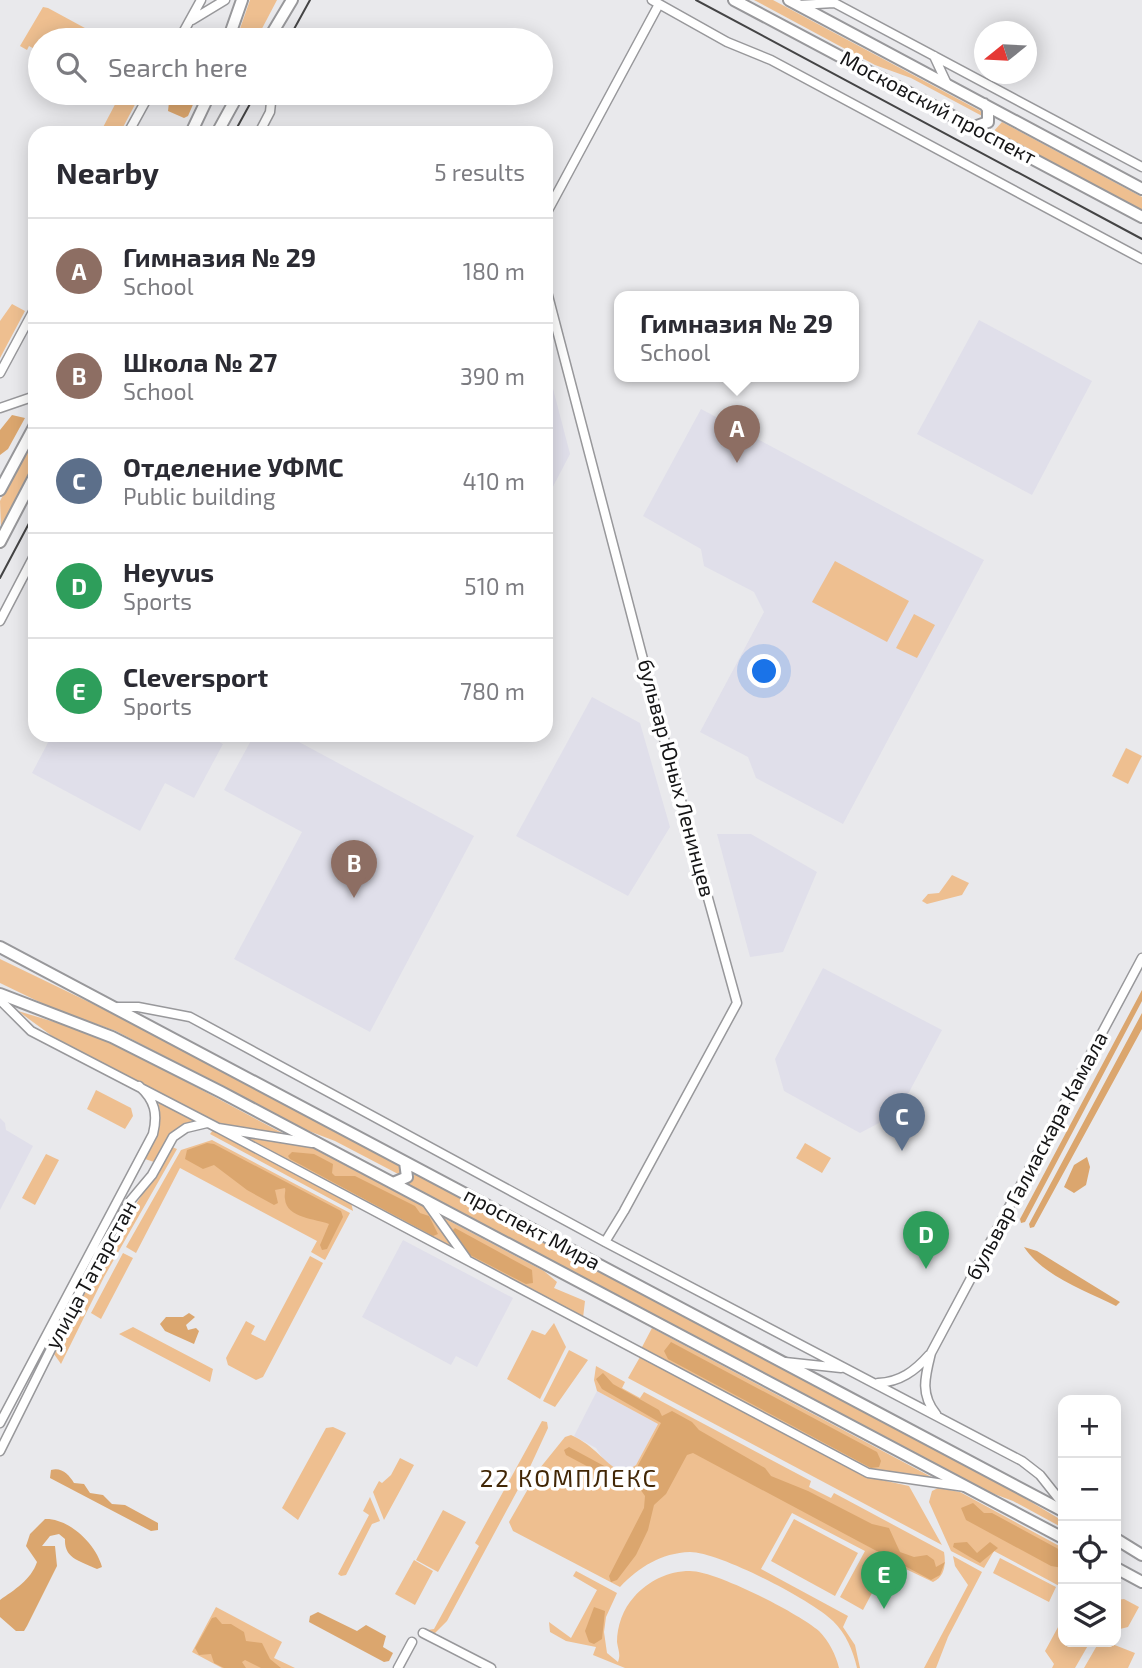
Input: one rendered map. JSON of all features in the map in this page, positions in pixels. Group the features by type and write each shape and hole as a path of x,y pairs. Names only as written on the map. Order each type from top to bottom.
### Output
{"main road":[{"path":"232,28 242,0"},
{"path":"278,28 292,0"},
{"name":"Московский проспект","path":"734,0 1142,217"},
{"name":"Московский проспект","path":"794,3 1142,189"},
{"path":"974,127 988,122 988,109 984,104"},
{"path":"194,126 204,105"},
{"path":"221,126 232,105"},
{"path":"0,490 28,438"},
{"path":"0,542 28,488"},
{"name":"проспект Мира","path":"0,947 118,1007 1058,1508"},
{"path":"0,954 51,974"},
{"name":"проспект Мира","path":"0,997 112,1037 1058,1534"},
{"path":"393,1183 408,1177 405,1162"},
{"path":"1121,1542 1142,1555"},
{"path":"1121,1570 1142,1581"}],"street":[{"path":"185,28 201,0"},
{"path":"188,23 218,1"},
{"path":"794,3 831,1 1142,167"},
{"path":"553,200 655,3 771,60 1142,259"},
{"path":"934,56 947,84"},
{"path":"132,126 143,105"},
{"path":"262,126 271,105"},
{"name":"бульвар Юных Ленинцев","path":"553,315 661,728 737,1003 734,1013 605,1242"},
{"path":"0,373 28,321"},
{"path":"0,408 28,398"},
{"path":"0,621 28,567"},
{"name":"бульвар Галиаскара Камала","path":"931,1353 1142,958"},
{"path":"0,997 32,1031 868,1474 965,1487"},
{"path":"118,1007 138,1007 190,1017 605,1242 1022,1461 1040,1475 1058,1498"},
{"name":"улица Татарстан","path":"0,1423 137,1165 156,1121 150,1095 139,1086"},
{"name":"улица Татарстан","path":"0,1451 100,1251 131,1200 152,1175 173,1137 186,1128 207,1123"},
{"path":"218,1128 319,1144"},
{"path":"137,1165 148,1166 152,1175"},
{"path":"425,1200 468,1262"},
{"path":"876,1383 895,1381 918,1367 931,1353"},
{"path":"931,1353 925,1396 938,1416"},
{"path":"780,1361 848,1369"},
{"path":"423,1633 491,1668"},
{"path":"398,1668 412,1642"}],"shaded area":[{"path":"250,0 277,0 262,28 240,28"},
{"path":"754,0 773,0 986,114 984,117 911,78 875,65"},
{"path":"43,7 85,28 31,28"},
{"path":"28,32 27,50 20,46"},
{"path":"115,105 135,105 124,126 104,126"},
{"path":"169,105 193,105 188,116 184,118 168,111"},
{"path":"1002,122 1142,197 1142,212 993,132"},
{"path":"12,304 25,311 0,358 0,321"},
{"path":"979,320 1092,381 1032,495 917,434"},
{"path":"553,389 570,454 553,487"},
{"path":"701,409 984,560 843,824 756,778 748,757 700,732 764,612 754,592 704,566 701,549 643,516"},
{"path":"12,415 25,418 8,449 0,455 0,430"},
{"path":"28,448 28,476 1,528 0,501"},
{"path":"835,561 909,601 887,642 812,602"},
{"path":"914,614 935,625 917,658 896,648"},
{"path":"592,697 640,723 670,827 628,896 516,836"},
{"path":"48,742 223,744 194,798 165,783 140,831 32,773"},
{"path":"250,742 299,742 474,836 370,1032 234,959 302,832 224,790"},
{"path":"1126,748 1142,756 1128,784 1112,776"},
{"path":"717,834 751,834 817,872 783,952 750,957"},
{"path":"952,875 969,883 962,895 927,904 922,901 928,894 939,893"},
{"path":"0,959 122,1018 403,1167 405,1172 400,1175 335,1141 301,1128 116,1031 54,1009 0,983"},
{"path":"823,968 942,1030 898,1113 860,1133 784,1091 775,1059"},
{"path":"1142,990 1142,1001 1025,1222 1021,1223 1020,1219"},
{"path":"18,1011 71,1027 127,1050 286,1135 218,1124 52,1036"},
{"path":"1142,1013 1142,1029 1034,1227 1030,1228 1029,1224"},
{"path":"96,1090 131,1108 133,1116 125,1129 87,1109"},
{"path":"157,1099 195,1120 175,1131 154,1162 145,1159 160,1123"},
{"path":"0,1118 5,1123 6,1130 33,1146 0,1210"},
{"path":"213,1130 351,1202 353,1211 210,1134"},
{"path":"240,1136 307,1145 427,1208 451,1244 447,1246"},
{"path":"212,1140 350,1213 325,1260 311,1252 317,1241 180,1168 136,1253 126,1247 181,1150"},
{"path":"207,1143 214,1144 341,1211 343,1217 327,1249 322,1250 320,1245 329,1224 303,1217 291,1210 285,1199 285,1188 275,1190 278,1203 274,1205 247,1190 214,1165 203,1169 185,1159 187,1150"},
{"path":"805,1143 831,1158 822,1173 796,1158"},
{"path":"172,1147 177,1149 104,1277 61,1364 54,1354 104,1255"},
{"path":"292,1152 314,1154 333,1164 332,1173 335,1176 355,1176 415,1206 420,1213 429,1216 438,1234 433,1236 290,1159 288,1156"},
{"path":"46,1154 59,1160 35,1205 22,1198"},
{"path":"1087,1157 1090,1167 1086,1185 1074,1193 1064,1187 1074,1165"},
{"path":"415,1174 1011,1490 1058,1518 1058,1525 1013,1501 981,1489 408,1184"},
{"path":"442,1217 544,1271 557,1282 554,1288 585,1301 583,1318 471,1259"},
{"path":"455,1228 532,1270 533,1283 526,1284 470,1255 452,1231"},
{"path":"403,1240 513,1298 477,1367 456,1356 451,1365 362,1317"},
{"path":"1024,1247 1037,1251 1120,1302 1116,1306 1066,1282 1042,1266"},
{"path":"123,1253 133,1258 101,1319 91,1313"},
{"path":"310,1256 323,1263 263,1377 256,1380 228,1365 226,1358 246,1321 255,1326 251,1334 265,1341"},
{"path":"189,1313 195,1317 186,1325 188,1330 196,1328 199,1331 194,1344 165,1331 160,1324 166,1317 183,1317"},
{"path":"554,1323 566,1347 540,1399 507,1379 532,1330 545,1335"},
{"path":"133,1327 213,1369 210,1382 119,1334"},
{"path":"652,1328 939,1481 869,1470 641,1349"},
{"path":"671,1342 877,1452 881,1461 879,1467 871,1468 668,1359 664,1351"},
{"path":"569,1350 588,1360 555,1407 543,1401"},
{"path":"640,1357 868,1477 909,1486 942,1545 628,1378"},
{"path":"596,1366 625,1382 622,1388 640,1398 644,1392 811,1481 809,1487 831,1498 834,1493 944,1552 945,1565 942,1573 933,1582 889,1561 863,1610 840,1597 865,1551 792,1513 761,1569 848,1616 843,1627 855,1645 860,1668 857,1668 845,1637 838,1626 822,1612 764,1579 722,1560 690,1552 670,1555 643,1567 620,1587 513,1531 509,1522 540,1468 565,1437 571,1435 580,1440 623,1473 636,1465 658,1424 597,1391 594,1380"},
{"path":"603,1373 613,1384 659,1410 662,1416 672,1411 692,1422 699,1430 765,1468 771,1476 808,1491 872,1524 889,1528 900,1552 914,1557 927,1555 934,1560 936,1567 945,1562 940,1575 931,1580 693,1453 687,1455 666,1494 654,1505 648,1530 636,1555 617,1580 611,1582 609,1576 644,1508 645,1496 640,1489 628,1488 566,1455 564,1450 569,1447 630,1480 661,1423 602,1389 596,1379"},
{"path":"597,1391 658,1424 636,1465 624,1474 607,1465 596,1448 574,1436"},
{"path":"542,1421 547,1422 548,1428 529,1469 447,1621 433,1635 428,1630 434,1629 479,1546 475,1543"},
{"path":"333,1427 346,1433 298,1520 282,1508 326,1428"},
{"path":"400,1458 414,1465 384,1520 373,1492 379,1481 382,1483 391,1475"},
{"path":"51,1470 62,1471 74,1483 84,1484 90,1493 103,1495 112,1504 125,1505 158,1523 158,1530 151,1531 50,1478"},
{"path":"938,1488 960,1492 1058,1545 1058,1585 994,1551 984,1568 951,1551 929,1502 932,1491"},
{"path":"370,1497 380,1521 372,1524 346,1575 341,1576 338,1574 369,1515 363,1511"},
{"path":"973,1503 984,1513 992,1513 1058,1549 1058,1567 1051,1566 966,1520 961,1508"},
{"path":"443,1510 466,1522 438,1572 416,1560"},
{"path":"45,1519 73,1528 94,1550 102,1567 97,1569 70,1555 65,1539 59,1534 50,1536 42,1546 55,1546 57,1566 24,1631 16,1631 0,1617 0,1600 31,1574 37,1562 26,1546 30,1534"},
{"path":"794,1519 858,1553 835,1596 771,1561"},
{"path":"967,1542 977,1553 990,1542 998,1548 980,1563 953,1547 954,1543"},
{"path":"953,1556 982,1572 948,1637 936,1668 924,1668 968,1585 955,1566"},
{"path":"1000,1558 1056,1587 1049,1602 993,1573"},
{"path":"414,1560 433,1571 415,1605 395,1594"},
{"path":"576,1571 617,1593 606,1617 604,1632 607,1653 618,1662 618,1630 630,1602 646,1586 659,1578 690,1571 737,1585 808,1623 826,1639 839,1668 625,1668 593,1655 596,1647 566,1641 550,1632 549,1622 571,1638 597,1590 573,1576"},
{"path":"1121,1599 1139,1607 1128,1627 1121,1629"},
{"path":"216,1607 282,1642 274,1658 295,1668 222,1668 192,1652"},
{"path":"594,1607 605,1611 602,1639 594,1644 589,1642 585,1631"},
{"path":"318,1612 357,1631 366,1625 386,1636 383,1647 393,1653 389,1661 384,1662 309,1622 310,1616"},
{"path":"216,1617 222,1624 231,1624 244,1632 246,1641 262,1643 270,1659 281,1668 261,1668 245,1660 242,1662 246,1668 224,1668 214,1663 211,1654 199,1655 195,1648 212,1618"},
{"path":"1058,1627 1058,1647 1087,1647 1075,1668 1052,1668 1054,1664 1045,1651"},
{"path":"1096,1647 1120,1647 1135,1653 1128,1668 1084,1668"}],"tram line":[{"path":"295,28 310,0"},
{"path":"696,0 1142,239"},
{"path":"238,126 249,105"},
{"path":"0,578 28,525"}],"place":[{"name":"Гимназия № 29","path":"737,463"},
{"name":"Школа № 27","path":"354,898"},
{"name":"Отделение УФМС","path":"902,1151"},
{"name":"Heyvus","path":"926,1269"},
{"name":"Cleversport","path":"884,1609"}],"district":[{"name":"22 КОМПЛЕКС","path":"569,1479"}]}
